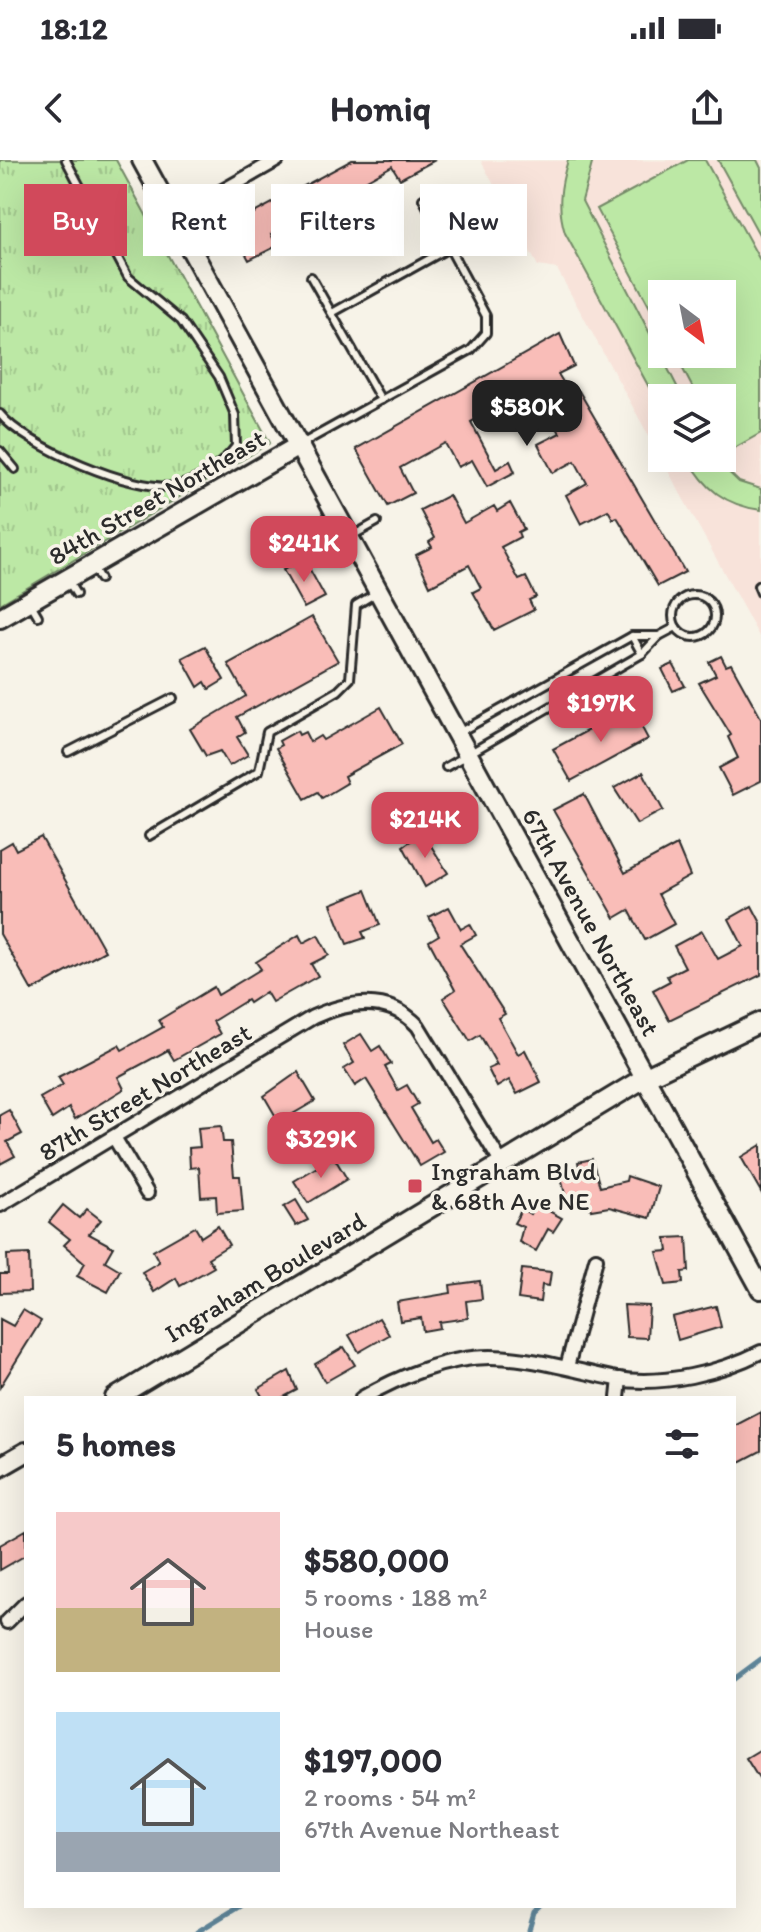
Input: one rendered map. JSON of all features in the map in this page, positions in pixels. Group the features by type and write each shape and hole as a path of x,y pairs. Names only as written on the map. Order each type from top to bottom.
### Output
{"main road":[{"name":"67th Avenue Northeast","path":"142,160 156,184"},
{"name":"67th Avenue Northeast","path":"196,256 761,1289"},
{"name":"84th Street Northeast","path":"0,618 34,609 71,578 96,572 300,445"},
{"name":"Ingraham Boulevard","path":"118,1396 646,1077 761,1022"},
{"path":"0,1467 24,1453"}],"street":[{"path":"235,184 277,160"},
{"name":"87th Street Northeast","path":"0,1205 313,1017 334,1008 361,1004 387,1005 406,1013 418,1026 502,1164"},
{"path":"114,1137 147,1193"},
{"path":"567,1367 596,1259"},
{"path":"366,1396 407,1376 488,1357 567,1367 620,1379 685,1376 732,1365 761,1352"},
{"path":"618,1396 620,1379"},
{"path":"7,1622 24,1605"}],"lane":[{"path":"0,414 11,428 30,441 72,462 156,485 173,487 190,481 219,464 236,446 235,415 219,377 181,321 128,277 66,160"},
{"path":"332,313 435,256"},
{"path":"300,445 471,350 486,333 486,316 453,256"},
{"path":"311,277 381,400"},
{"path":"0,451 15,469"},
{"path":"348,538 377,522"},
{"path":"761,584 758,586 761,593"},
{"path":"149,836 259,771 267,732 345,686 354,671 356,605 379,591"},
{"path":"687,596 702,596 713,606 716,620 708,633 694,638 676,627 676,605 687,596"},
{"path":"446,767 642,654 659,636 676,627"},
{"path":"632,636 642,654"},
{"path":"457,733 632,636 659,636"},
{"path":"68,752 173,698"}],"shaded area":[{"path":"761,160 761,640 669,472 736,472 736,384 648,384 648,434 557,269 538,266 527,246 527,184 493,184 481,161"}],"green space":[{"path":"0,160 116,160 143,210 143,256 168,256 270,443 0,604"},
{"path":"568,160 593,160 582,201 648,330 648,368 668,368 676,384 648,385 565,233 560,196"},
{"path":"688,160 705,160 761,262 761,433 736,447 736,384 691,384 682,368 736,368 736,280 648,280 648,304 597,209"},
{"path":"718,160 757,160 761,168 761,238"},
{"path":"698,472 729,472 739,482 761,489 761,510 727,500"}],"building":[{"path":"352,160 435,160 400,179 392,166 360,184 308,184"},
{"path":"271,204 271,249 249,260 247,256 255,256 255,212"},
{"path":"560,334 574,366 558,374 571,395 579,391 685,572 658,586 617,517 613,519 608,510 581,524 566,495 587,483 575,461 553,473 538,444 560,433 556,426 560,424 541,390 497,414 495,409 471,422 496,469 510,461 515,472 487,487 472,460 458,467 445,443 400,468 413,493 388,506 356,449"},
{"path":"449,495 464,523 494,506 497,511 510,503 524,529 518,532 520,537 501,547 519,580 526,577 536,597 529,600 534,610 494,630 473,592 481,588 469,565 430,586 416,555 432,547 429,542 435,538 420,510"},
{"path":"304,559 325,597 304,608 283,570"},
{"path":"312,617 338,661 237,717 245,732 237,737 248,755 229,766 220,751 206,756 190,729 246,696 228,664"},
{"path":"205,646 224,680 209,689 205,682 198,687 182,658"},
{"path":"721,656 726,666 731,664 761,718 761,781 733,795 719,768 738,758 728,737 731,735 699,683 716,675 709,662"},
{"path":"673,664 685,686 673,691 662,669"},
{"path":"381,707 402,744 344,776 347,783 322,798 318,792 305,799 276,748 281,745 279,741 297,731 299,735 305,732 310,742 320,736 323,740"},
{"path":"631,707 648,739 571,781 553,749"},
{"path":"643,772 663,810 637,824 614,788"},
{"path":"584,794 625,873 677,845 690,876 658,894 674,924 645,940 629,910 615,918 553,810"},
{"path":"423,833 448,873 425,887 403,846"},
{"path":"41,837 105,951 32,991 0,934 0,849 12,842 16,850"},
{"path":"366,890 380,925 362,932 365,938 347,944 331,904"},
{"path":"752,906 761,923 761,975 669,1020 653,990 670,981 667,976 685,967 674,946 702,931 718,959 743,946 729,919"},
{"path":"449,907 461,929 470,924 476,935 460,944 505,1014 498,1018 518,1054 525,1050 541,1082 517,1094 509,1080 497,1087 488,1069 497,1065 480,1035 470,1041 443,998 455,990 429,941 439,935 429,917"},
{"path":"299,935 303,943 318,935 329,955 311,964 318,976 272,1002 266,992 249,1003 247,1000 213,1021 220,1034 174,1060 168,1050 118,1077 124,1089 75,1119 69,1108 52,1119 40,1098 63,1085 58,1077 119,1045 122,1050 163,1027 159,1020 214,987 218,995 261,969 256,962"},
{"path":"361,1034 372,1051 380,1046 391,1064 385,1067 398,1090 407,1085 418,1104 411,1108 431,1142 436,1139 444,1152 420,1166 366,1079 355,1086 344,1069 354,1063 343,1045"},
{"path":"298,1072 315,1101 279,1122 264,1096"},
{"path":"9,1110 22,1134 7,1142 15,1156 0,1164 0,1115"},
{"path":"221,1126 223,1142 231,1142 234,1176 240,1176 243,1211 217,1213 216,1196 201,1197 199,1167 190,1168 189,1148 200,1147 198,1128"},
{"path":"761,1145 761,1192 741,1157"},
{"path":"334,1157 347,1179 308,1203 294,1181"},
{"path":"592,1159 600,1187 626,1181 627,1176 659,1187 650,1218 609,1207 591,1210 587,1194 566,1199 561,1177 580,1173 578,1162"},
{"path":"296,1200 308,1220 296,1226 284,1207"},
{"path":"536,1204 562,1218 553,1232 548,1229 536,1251 519,1242 523,1227 514,1223 522,1209 530,1214"},
{"path":"63,1205 79,1218 87,1209 101,1220 89,1234 113,1247 105,1261 120,1270 108,1292 77,1276 85,1263 64,1245 70,1239 49,1222"},
{"path":"218,1226 229,1245 208,1258 214,1267 180,1286 176,1278 154,1292 142,1272 159,1262 153,1251 195,1227 201,1237"},
{"path":"687,1237 689,1271 682,1272 683,1283 666,1285 657,1252 668,1251 666,1238"},
{"path":"29,1254 30,1292 0,1293 0,1274 8,1274 7,1255"},
{"path":"522,1269 551,1272 549,1286 542,1285 540,1302 518,1299"},
{"path":"480,1281 482,1299 466,1301 468,1318 439,1322 440,1328 423,1331 421,1318 400,1321 397,1302 451,1293 450,1285"},
{"path":"624,1305 649,1306 647,1338 627,1337"},
{"path":"716,1306 721,1327 678,1340 672,1317"},
{"path":"23,1310 41,1321 0,1387 0,1319 13,1326"},
{"path":"379,1318 389,1335 359,1352 349,1335"},
{"path":"344,1347 355,1365 325,1382 315,1364"},
{"path":"289,1371 297,1390 286,1396 262,1396 258,1389"},
{"path":"761,1412 761,1451 736,1464 736,1425"},
{"path":"24,1531 24,1556 0,1570 0,1545"},
{"path":"761,1749 761,1782 746,1758"}],"waterway":[{"path":"736,1678 761,1659"},
{"path":"197,1932 236,1908"},
{"path":"529,1930 534,1913 539,1908"}],"place":[{"name":"Ingraham Blvd & 68th Ave NE","path":"415,1186"}]}
